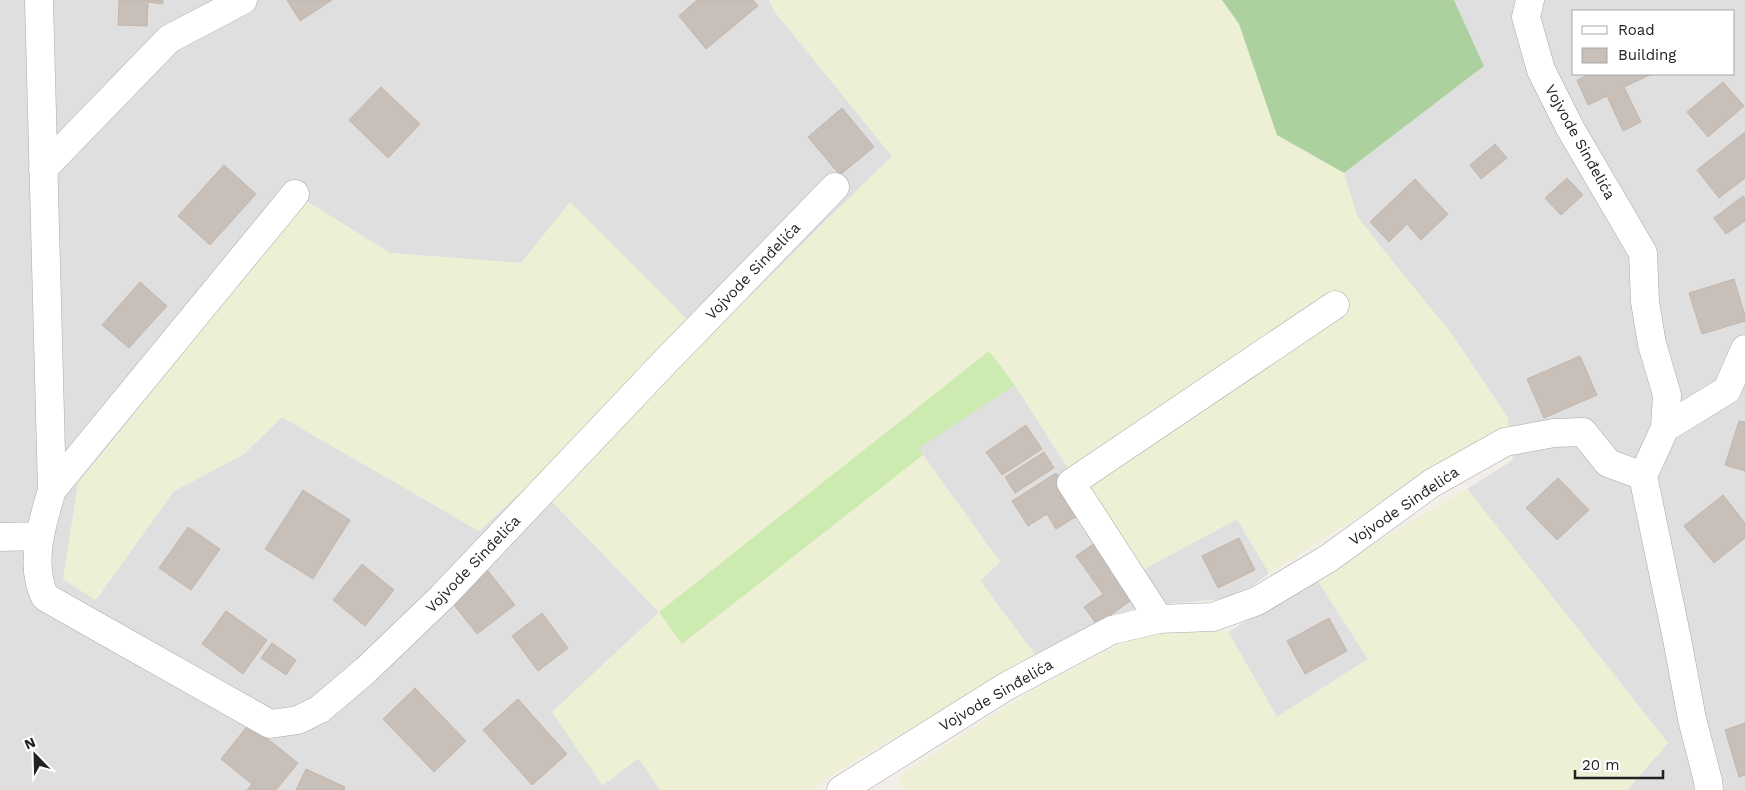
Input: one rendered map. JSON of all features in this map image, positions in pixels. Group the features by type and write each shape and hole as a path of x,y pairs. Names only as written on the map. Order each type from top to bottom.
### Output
{"street":[{"path":"0,537 39,536 52,490 39,0"},
{"path":"43,169 169,39 243,0"},
{"name":"Vojvode Sinđelića","path":"841,790 1005,687 1112,630 1159,619 1213,617 1257,601 1329,558 1432,483 1505,442 1554,433 1583,432 1608,463 1643,476 1665,428 1667,395 1650,336 1645,302 1643,254 1570,128 1541,70 1526,17 1530,0"},
{"name":"Vojvode Sinđelića","path":"39,536 39,584 45,597 270,724 298,720 320,708 366,670 442,598 671,356 835,187"},
{"path":"52,490 295,194"},
{"path":"1159,619 1071,483 1335,304"},
{"path":"1665,428 1727,390 1745,349"},
{"path":"1643,476 1692,719 1709,790"}],"shaded area":[{"path":"0,0 769,0 775,12 892,156 706,339 521,263 390,253 306,201 96,600 174,491 244,454 282,417 479,531 532,481 659,612 603,785 639,758 660,790 0,790"},
{"path":"1454,0 1745,0 1745,790 1627,790 1668,743 1467,489 1513,460 1507,416 1450,332 1357,216 1344,173 1484,66"},
{"path":"1015,385 1135,574 1237,519 1269,573 1253,586 1222,599 1154,605 1127,611 1080,642 1036,656 980,581 1000,562 918,448"},
{"path":"1316,578 1368,659 1277,717 1228,632"}],"green space":[{"path":"769,0 1222,0 1239,24 1277,135 1344,173 1357,216 1450,332 1507,416 1509,431 1473,445 1269,573 1237,519 1135,574 1015,385 989,351 816,488 682,644 923,455 1000,562 980,581 1036,656 844,767 811,790 660,790 638,758 602,785 552,712 659,612 533,481 479,531 282,417 244,454 174,491 95,600 63,579 78,483 306,201 390,253 521,263 570,202 707,339 892,156 775,12"},
{"path":"1222,0 1454,0 1484,66 1344,173 1277,135 1239,24"},
{"path":"989,351 1015,385 919,448 923,455 682,644 659,612"},
{"path":"1467,489 1668,743 1627,790 905,790 898,777 1034,689 1132,638 1167,626 1228,632 1277,717 1368,659 1316,578"}],"building":[{"path":"119,0 163,0 163,4 148,2 147,26 118,25"},
{"path":"287,0 332,0 300,21"},
{"path":"697,0 753,0 758,6 706,49 679,16"},
{"path":"1588,75 1650,75 1624,87 1641,122 1623,131 1607,96 1588,105 1577,80"},
{"path":"1723,82 1744,106 1708,137 1687,112"},
{"path":"381,87 420,124 388,158 349,120"},
{"path":"842,108 874,147 840,175 808,137"},
{"path":"1745,132 1745,178 1719,198 1697,170"},
{"path":"1495,144 1507,158 1481,179 1470,165"},
{"path":"224,165 256,194 210,245 178,216"},
{"path":"1567,178 1583,195 1561,215 1545,198"},
{"path":"1415,179 1448,214 1421,240 1407,224 1389,242 1370,222"},
{"path":"1743,196 1745,198 1745,221 1726,234 1714,218"},
{"path":"1734,279 1745,321 1702,334 1689,293"},
{"path":"140,282 167,306 129,348 102,325"},
{"path":"1580,356 1597,395 1544,418 1527,379"},
{"path":"1739,421 1745,422 1745,471 1725,465"},
{"path":"1026,425 1042,449 1002,475 986,452"},
{"path":"1044,452 1054,468 1015,493 1005,477"},
{"path":"1056,473 1082,513 1056,529 1047,514 1028,526 1012,501"},
{"path":"1558,478 1589,510 1557,540 1526,508"},
{"path":"303,490 350,520 313,579 265,549"},
{"path":"1723,495 1745,523 1745,538 1714,563 1684,526"},
{"path":"188,527 220,549 191,590 159,568"},
{"path":"1239,538 1255,570 1218,588 1202,556"},
{"path":"1098,541 1137,596 1097,625 1084,607 1103,594 1076,556"},
{"path":"362,564 394,590 365,626 333,600"},
{"path":"488,571 515,605 477,634 450,600"},
{"path":"226,611 267,640 243,674 202,644"},
{"path":"542,613 568,648 538,671 512,636"},
{"path":"1329,618 1347,651 1305,674 1287,641"},
{"path":"272,643 296,660 286,675 261,658"},
{"path":"415,688 466,741 434,772 383,719"},
{"path":"518,699 567,754 532,785 483,730"},
{"path":"1745,723 1745,775 1739,777 1725,730"},
{"path":"249,724 298,763 276,790 247,790 252,784 221,759"},
{"path":"306,769 345,787 344,790 296,790"}]}
